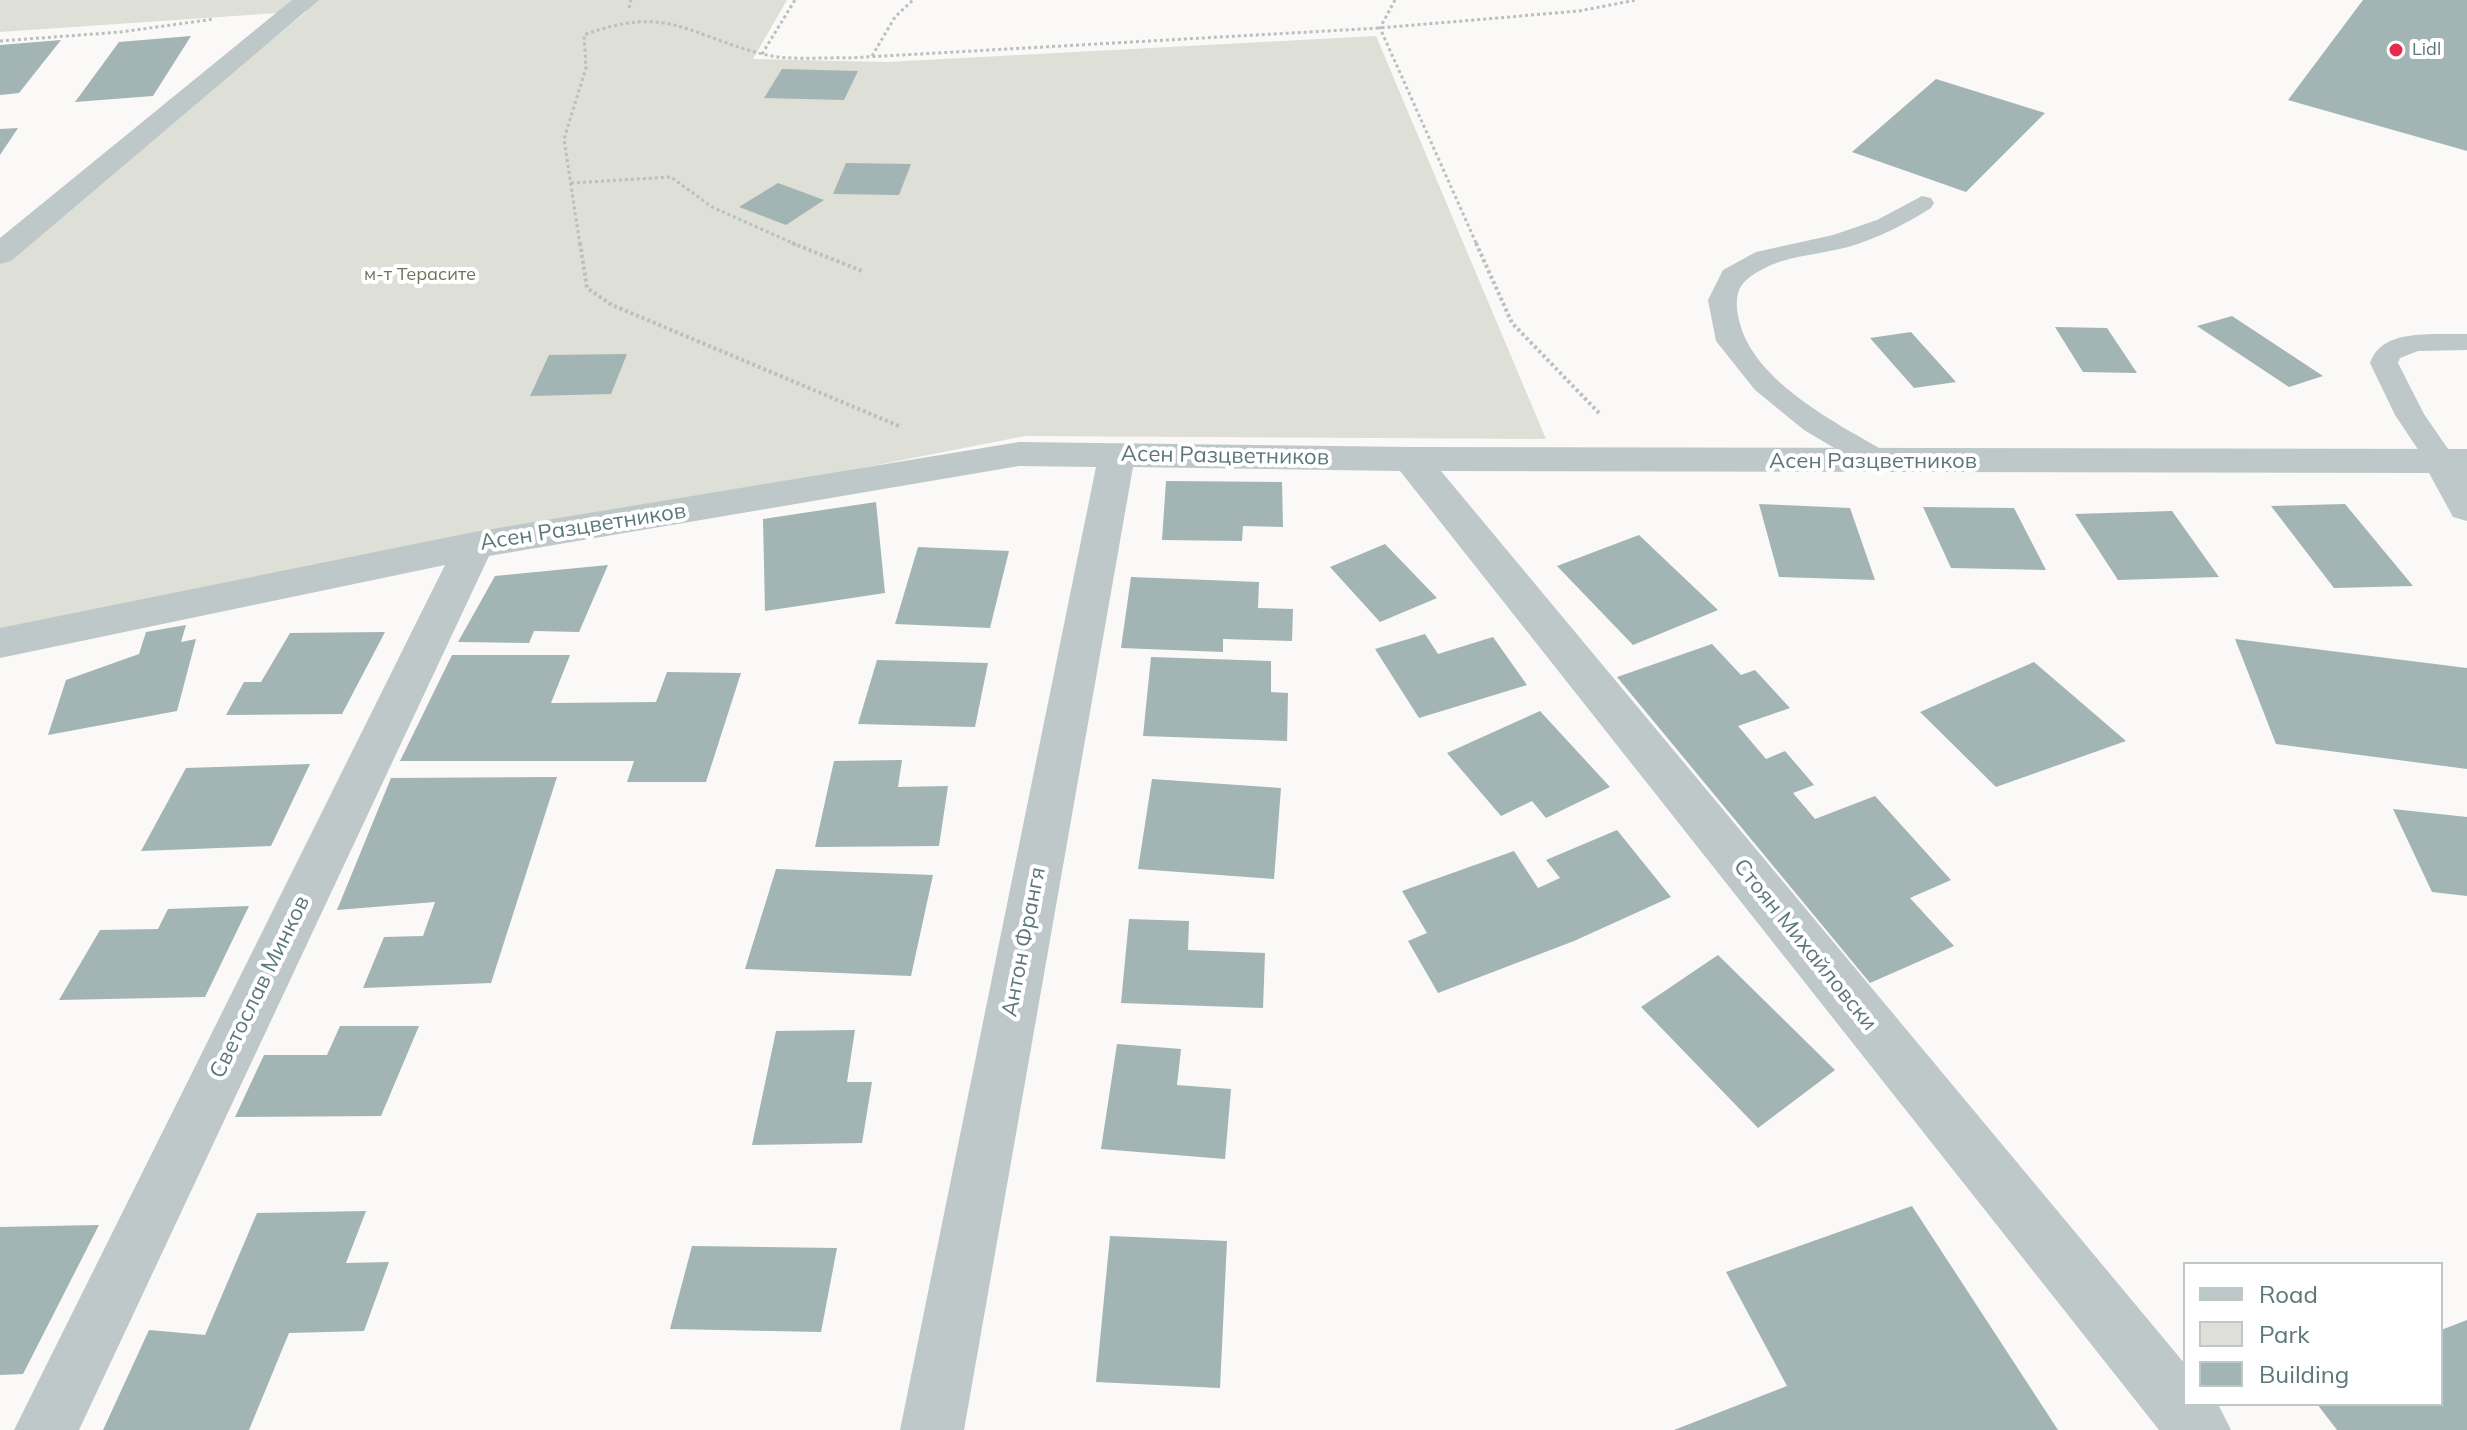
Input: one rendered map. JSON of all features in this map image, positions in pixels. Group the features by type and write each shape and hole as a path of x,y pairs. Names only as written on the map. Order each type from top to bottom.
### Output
{"street":[{"path":"0,254 307,0"},
{"name":"Асен Разцветников","path":"0,643 474,545 1019,454 1411,459 2455,461"},
{"name":"Антон Франгя","path":"932,1430 1117,455"},
{"name":"Стоян Михайловски","path":"1411,459 2199,1430"},
{"path":"2455,461 2467,508"},
{"name":"Светослав Минков","path":"46,1430 474,545"}],"lane":[{"path":"1879,461 1814,423 1765,384 1730,341 1721,300 1732,276 1765,258 1840,241 1886,225 1922,203"},
{"path":"2455,461 2410,415 2384,363 2384,356 2389,350 2407,345 2467,342"}],"path":[{"path":"631,0 629,8 641,7"},
{"path":"762,54 795,0"},
{"path":"871,57 895,17 913,0"},
{"path":"1380,28 1395,0"},
{"path":"705,28 762,54 871,57 1380,28 1579,11 1636,0"},
{"path":"0,41 121,32 227,15"},
{"path":"601,20 584,35 586,68 564,139 587,288 612,305 982,461"},
{"path":"1380,28 1512,323 1644,460"},
{"path":"571,183 671,177 712,207 769,234 862,271"}],"green space":[{"name":"м-т Терасите","path":"0,0 787,0 753,59 887,62 1376,36 1546,439 1025,436 0,637 0,263 307,11 0,32"}],"building":[{"name":"Lidl","path":"2363,0 2467,0 2467,151 2288,100"},
{"path":"191,36 153,96 75,102 119,42"},
{"path":"61,40 19,93 0,95 0,45"},
{"path":"782,69 858,71 844,100 764,98"},
{"path":"1936,79 2045,113 1966,192 1852,152"},
{"path":"18,128 0,155 0,129"},
{"path":"846,163 911,164 899,195 833,194"},
{"path":"778,183 824,200 786,225 739,207"},
{"path":"2232,316 2323,376 2289,387 2197,326"},
{"path":"2055,327 2107,328 2137,373 2083,372"},
{"path":"1911,332 1956,382 1914,388 1870,338"},
{"path":"627,354 611,394 530,396 549,355"},
{"path":"1166,481 1282,482 1283,527 1243,526 1242,541 1162,540"},
{"path":"876,502 885,593 765,611 763,519"},
{"path":"1759,504 1850,508 1875,580 1779,577"},
{"path":"2345,504 2413,586 2334,588 2271,506"},
{"path":"1923,507 2014,508 2046,570 1951,568"},
{"path":"2172,511 2219,577 2118,580 2075,514"},
{"path":"1639,535 1718,610 1633,645 1557,566"},
{"path":"1385,544 1437,598 1380,622 1330,567"},
{"path":"918,547 1009,551 990,628 895,624"},
{"path":"608,565 579,632 534,631 529,643 458,642 495,576"},
{"path":"1131,577 1259,582 1258,608 1293,609 1292,641 1223,639 1223,652 1121,648"},
{"path":"186,625 181,642 196,639 177,711 48,735 66,680 139,654 146,632"},
{"path":"385,632 342,714 226,715 244,682 261,682 290,633"},
{"path":"1425,634 1438,654 1493,637 1527,685 1419,718 1375,649"},
{"path":"2235,639 2467,668 2467,769 2276,744"},
{"path":"1712,644 1741,675 1755,670 1790,708 1738,726 1766,759 1785,751 1814,785 1793,793 1815,819 1875,796 1951,880 1910,898 1954,946 1870,983 1617,677"},
{"path":"452,655 570,655 551,703 656,702 667,672 741,673 706,782 627,782 634,761 400,761"},
{"path":"1151,657 1271,661 1271,692 1288,693 1287,741 1143,736"},
{"path":"877,660 988,663 975,727 858,724"},
{"path":"2034,662 2126,741 1996,787 1920,712"},
{"path":"1540,711 1610,787 1546,818 1532,801 1501,816 1447,753"},
{"path":"902,760 898,787 948,786 939,846 815,847 834,761"},
{"path":"310,764 271,846 141,851 186,768"},
{"path":"557,777 491,983 363,988 384,937 423,936 435,902 337,910 391,778"},
{"path":"1152,779 1281,788 1274,879 1138,869"},
{"path":"2393,809 2467,817 2467,896 2432,892"},
{"path":"1617,830 1671,897 1574,941 1438,993 1408,941 1427,933 1402,891 1514,851 1538,888 1560,878 1546,860"},
{"path":"776,869 933,875 911,976 745,969"},
{"path":"249,906 205,997 59,1000 100,930 158,929 168,909"},
{"path":"1129,919 1189,921 1188,950 1265,953 1263,1008 1121,1003"},
{"path":"1718,955 1835,1070 1758,1128 1641,1007"},
{"path":"340,1026 419,1026 381,1116 235,1117 264,1055 327,1055"},
{"path":"855,1030 847,1082 872,1082 862,1143 752,1145 776,1031"},
{"path":"1117,1044 1181,1049 1177,1085 1231,1089 1225,1159 1101,1149"},
{"path":"1912,1206 2058,1430 1674,1430 1787,1386 1726,1272"},
{"path":"366,1211 346,1263 389,1262 364,1331 289,1333 249,1430 103,1430 149,1330 205,1335 257,1213"},
{"path":"99,1225 23,1374 0,1375 0,1227"},
{"path":"1110,1236 1227,1241 1220,1388 1096,1382"},
{"path":"692,1246 837,1248 821,1332 670,1329"},
{"path":"2467,1320 2467,1430 2337,1430 2319,1406 2443,1406 2443,1329"}],"place":[{"name":"Lidl","path":"2396,50"}]}
